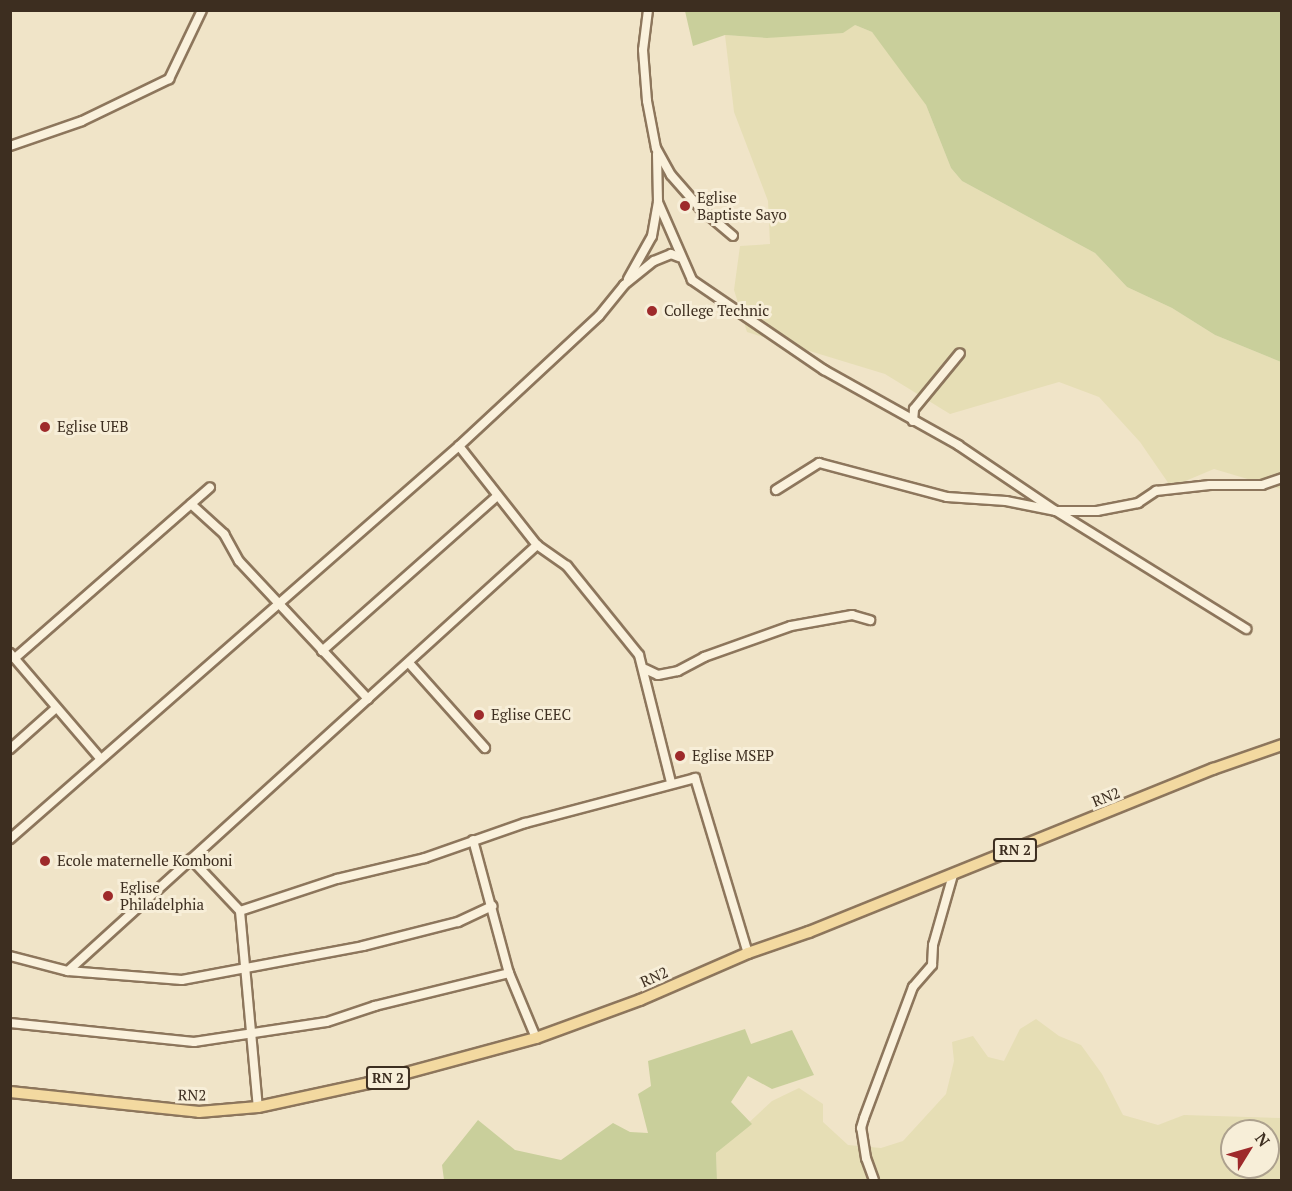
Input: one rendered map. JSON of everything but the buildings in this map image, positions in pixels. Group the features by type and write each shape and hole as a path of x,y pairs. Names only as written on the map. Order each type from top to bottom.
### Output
{"main road":[{"name":"RN2","path":"10,1092 199,1112 258,1107 369,1083 536,1038 640,1000 748,952 953,875 1213,769 1281,745"}],"street":[{"path":"10,146 82,121 169,79 202,10"},
{"path":"10,839 99,758 459,446 599,316 624,285 652,236 658,202 657,149 644,60 648,10"},
{"path":"657,149 671,175 700,208 734,236"},
{"path":"658,202 680,257 693,280 824,370 958,445 1056,512 1246,629"},
{"path":"624,285 654,261 671,254 680,257"},
{"path":"913,421 914,409 960,354"},
{"path":"459,446 496,497 537,545 567,566 639,655 645,669 671,782"},
{"path":"776,490 819,463 947,497 1006,501 1056,512 1097,512 1138,503 1156,491 1210,485 1262,485 1281,478"},
{"path":"99,758 13,656 210,487"},
{"path":"322,651 496,497"},
{"path":"191,504 224,534 239,561 368,699"},
{"path":"68,971 537,545"},
{"path":"645,669 658,675 678,671 704,657 800,624 852,615 870,620"},
{"path":"409,663 485,748"},
{"path":"10,749 56,708"},
{"path":"240,911 337,879 382,871 473,840 671,782 695,778 748,952"},
{"path":"473,840 509,973 536,1038"},
{"path":"191,859 240,911 249,1036 258,1107"},
{"path":"874,1180 861,1128 870,1094 913,987 932,965 933,945 953,875"},
{"path":"10,956 68,971 182,980 363,946 458,922 492,906"},
{"path":"10,1023 194,1042 249,1036 327,1022 375,1006 509,973"}],"shaded area":[{"path":"855,25 872,32 907,75 926,105 951,168 962,181 1095,253 1127,287 1172,308 1215,335 1281,362 1281,489 1214,469 1171,487 1140,442 1099,397 1059,382 950,414 885,374 747,332 734,290 740,246 770,244 768,201 734,112 725,35 767,38"},
{"path":"1036,1019 1059,1036 1081,1045 1102,1074 1123,1115 1158,1125 1184,1115 1281,1118 1281,1180 717,1180 716,1153 772,1101 799,1088 823,1104 823,1122 848,1145 881,1148 903,1141 946,1094 954,1061 952,1042 973,1036 988,1057 1004,1061 1020,1029"}],"green space":[{"path":"685,11 1281,11 1281,362 1215,335 1172,308 1127,287 1095,253 962,181 951,168 926,105 872,32 855,25 843,33 767,38 725,35 693,46"},
{"path":"745,1029 751,1044 792,1030 814,1075 772,1089 748,1076 731,1102 752,1124 716,1153 717,1180 444,1180 442,1165 478,1120 515,1150 561,1160 613,1123 630,1132 648,1133 638,1094 651,1086 648,1061"}],"place":[{"name":"Eglise Baptiste Sayo","path":"685,206"},
{"name":"College Technic","path":"652,311"},
{"name":"Eglise UEB","path":"45,427"},
{"name":"Eglise CEEC","path":"479,715"},
{"name":"Eglise MSEP","path":"680,756"},
{"name":"Ecole maternelle Komboni","path":"45,861"},
{"name":"Eglise Philadelphia","path":"108,896"}]}
